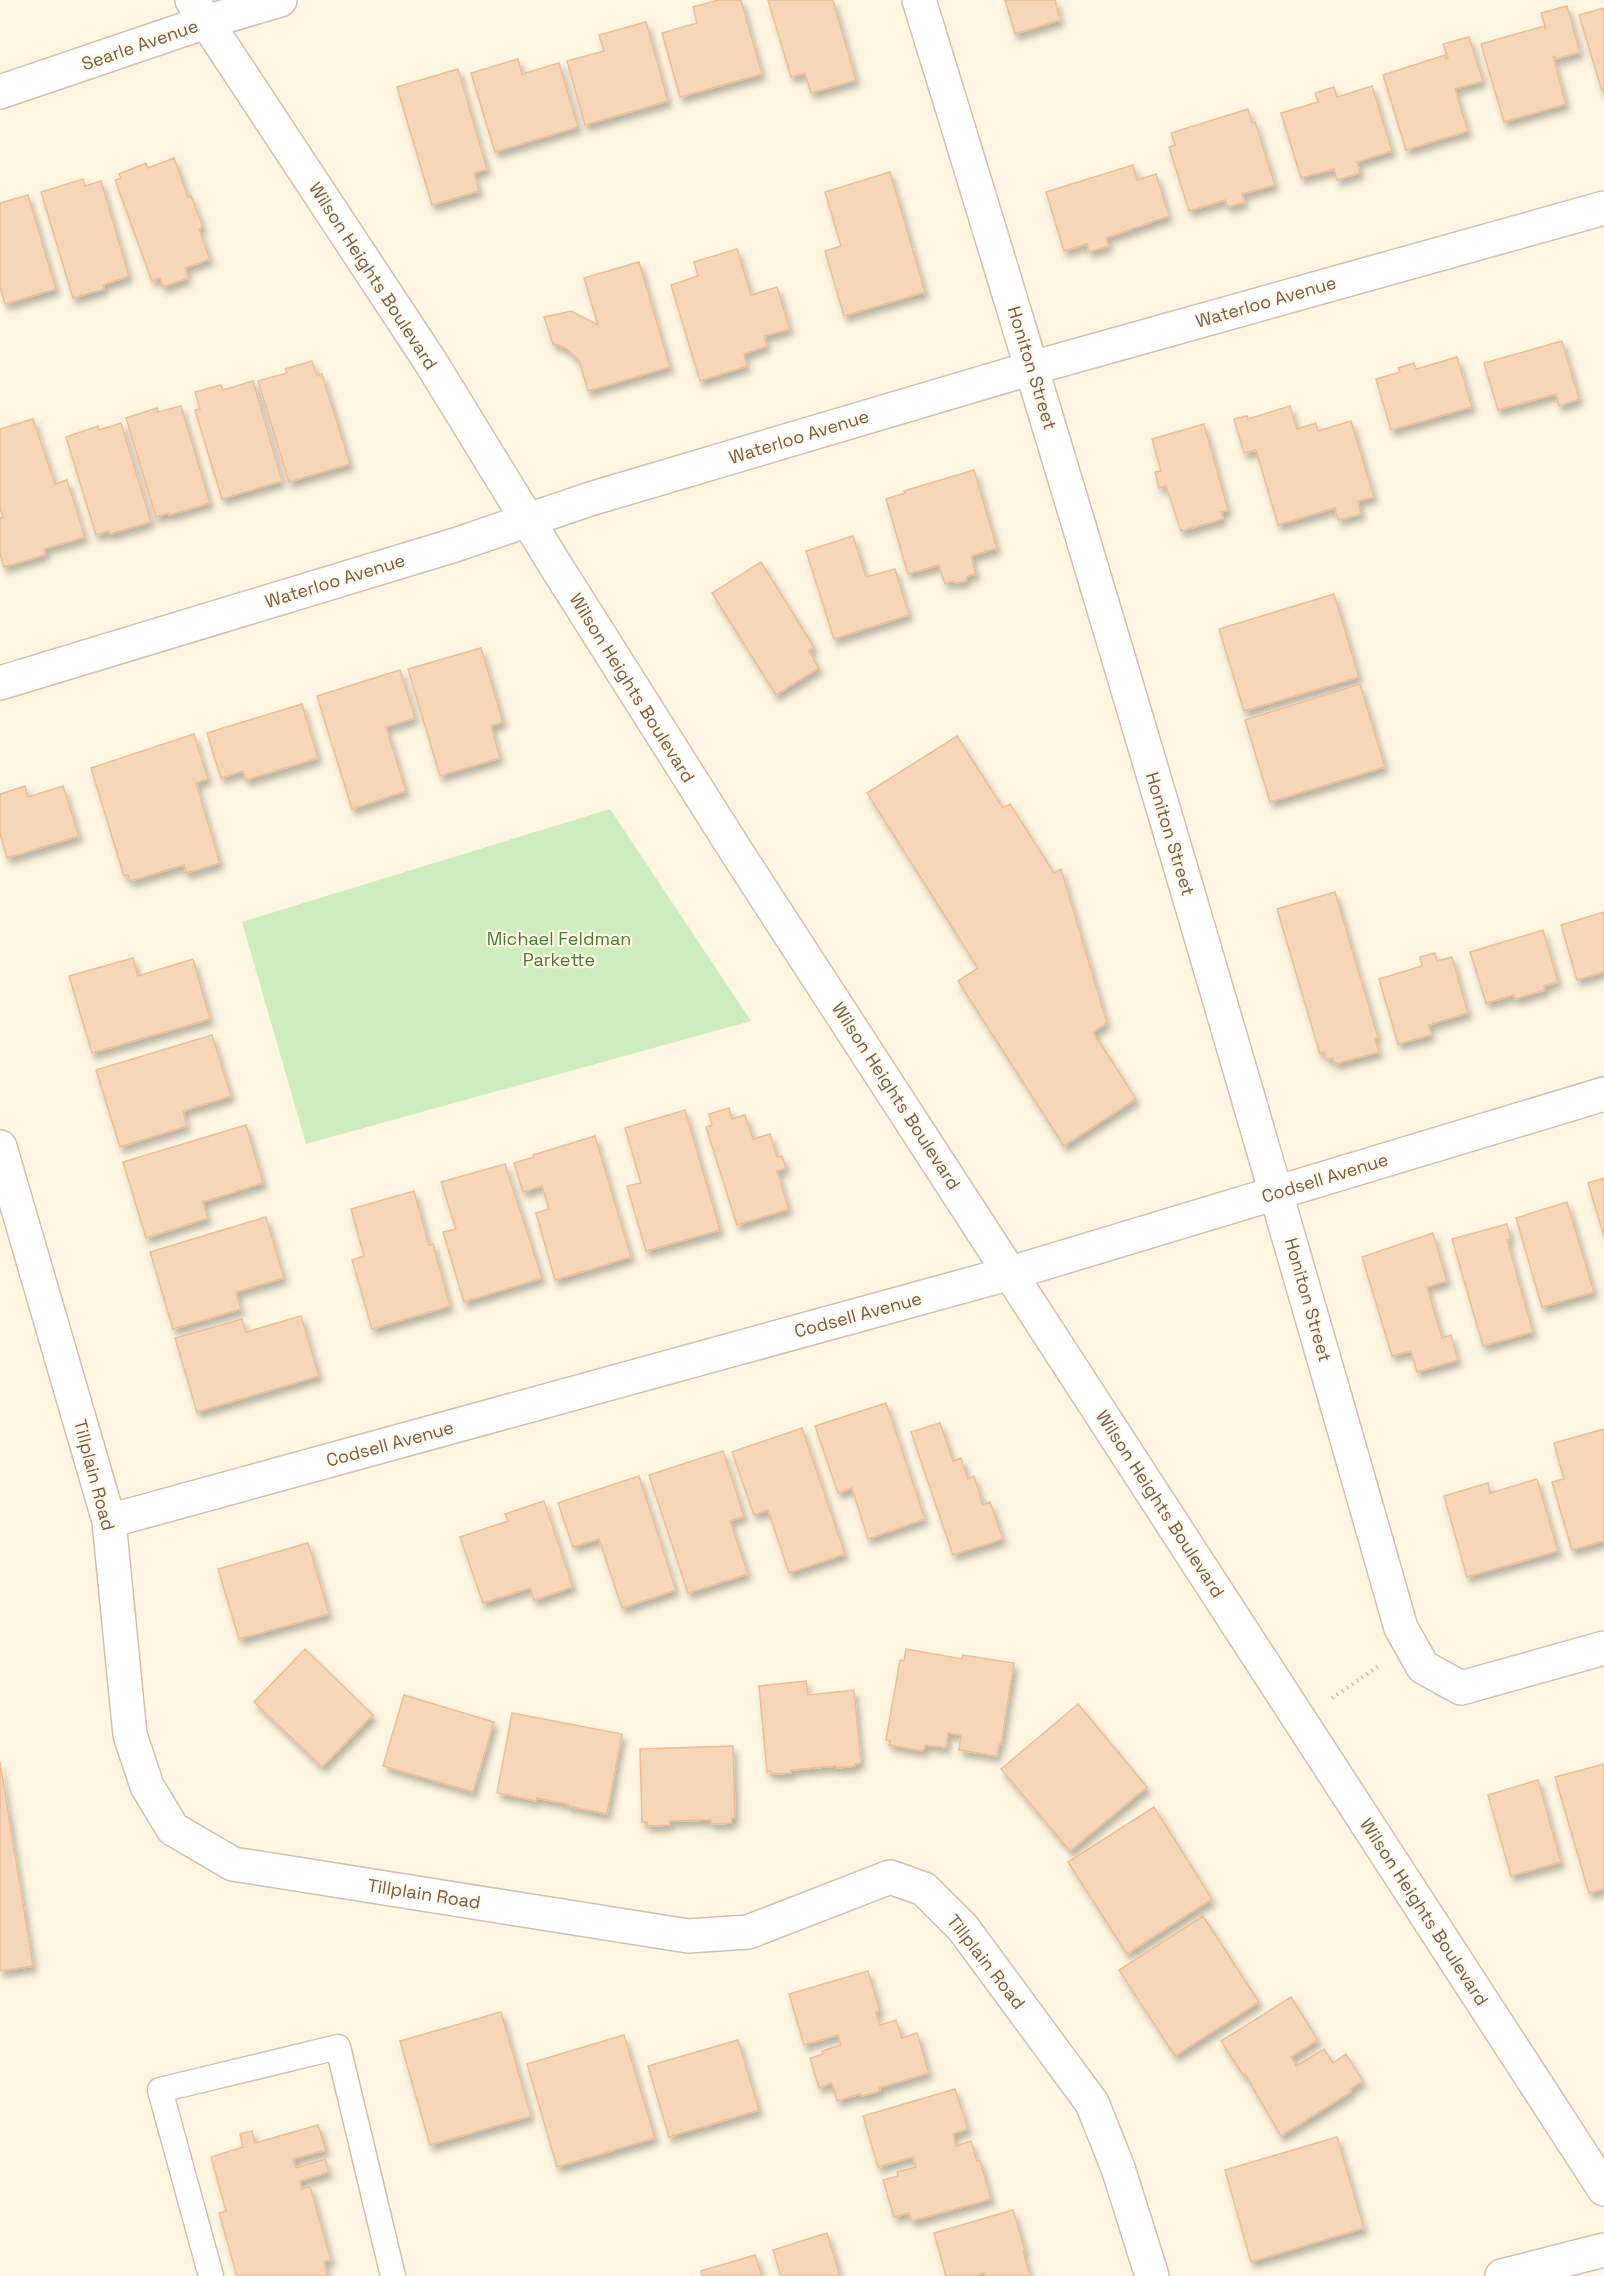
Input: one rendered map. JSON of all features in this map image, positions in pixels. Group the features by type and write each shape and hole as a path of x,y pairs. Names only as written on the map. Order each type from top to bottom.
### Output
{"street":[{"name":"Searle Avenue","path":"0,92 199,11 280,0"},
{"name":"Honiton Street","path":"919,0 1032,368 1277,1192 1401,1628 1417,1656"},
{"name":"Wilson Heights Boulevard","path":"199,11 430,361 736,851 1604,2189"},
{"name":"Waterloo Avenue","path":"0,683 454,545 612,493 1032,368 1604,208"},
{"name":"Codsell Avenue","path":"109,1521 1011,1273 1604,1094"},
{"name":"Tillplain Road","path":"0,1147 109,1521 130,1735 147,1786 173,1829 233,1864 688,1936 748,1932 890,1877 924,1889 963,1928 1092,2103 1118,2168 1152,2276"},
{"path":"1417,1656 1461,1688 1604,1648"},
{"path":"1502,2276 1604,2250"}],"lane":[{"path":"211,2276 160,2090 338,2048 393,2276"}],"path":[{"path":"1300,1719 1417,1656"}],"green space":[{"name":"Michael Feldman Parkette","path":"610,809 751,1021 306,1144 242,922"}],"building":[{"path":"718,0 741,0 762,74 680,97 662,33 697,23 693,7"},
{"path":"768,0 833,0 856,80 811,93 805,73 791,77"},
{"path":"1005,0 1055,0 1060,20 1015,34"},
{"path":"1567,6 1580,52 1556,59 1555,56 1553,57 1566,104 1504,122 1481,44 1544,26 1546,29 1541,13"},
{"path":"1604,8 1604,91 1602,91 1579,15"},
{"path":"646,22 668,101 585,125 567,61 604,51 599,35"},
{"path":"1469,37 1483,81 1455,89 1468,131 1406,150 1383,75 1445,55 1446,59 1448,58 1443,44"},
{"path":"518,59 522,74 559,63 578,127 495,152 471,73"},
{"path":"458,69 487,169 474,173 479,191 432,205 397,87"},
{"path":"1372,86 1392,151 1357,162 1360,173 1337,180 1334,169 1301,178 1281,113 1318,102 1315,93 1334,87 1337,97"},
{"path":"1248,109 1252,123 1255,122 1275,185 1242,194 1245,202 1228,207 1225,200 1189,211 1169,147 1175,145 1171,133"},
{"path":"174,158 188,197 191,196 203,227 199,229 210,259 185,268 188,278 163,287 160,278 152,281 115,180 121,178 119,174 146,163 148,168"},
{"path":"1133,165 1137,180 1156,174 1169,216 1106,238 1109,246 1089,252 1087,244 1064,251 1046,192"},
{"path":"890,172 925,292 844,316 825,251 841,246 825,192"},
{"path":"83,179 85,186 101,181 129,276 103,285 104,289 73,298 41,192"},
{"path":"28,195 56,289 5,304 0,287 0,203"},
{"path":"737,249 751,295 777,287 790,329 764,336 767,346 744,354 747,366 700,381 671,285 698,276 694,262"},
{"path":"639,262 670,367 588,391 579,360 564,347 553,344 544,317 571,311 598,325 584,278"},
{"path":"1562,341 1579,399 1559,406 1556,394 1498,410 1484,363"},
{"path":"1457,357 1472,407 1391,430 1376,379 1400,372 1398,368 1414,363 1416,369"},
{"path":"312,361 317,376 322,374 350,464 289,482 258,381 287,373 285,369"},
{"path":"253,381 282,481 222,499 195,410 200,409 195,392 221,385 223,390"},
{"path":"181,406 210,503 156,517 126,418 157,408 158,412"},
{"path":"1290,406 1297,429 1316,423 1318,431 1351,421 1374,497 1358,501 1361,514 1338,520 1335,508 1278,525 1256,450 1244,453 1234,419 1247,416 1248,419"},
{"path":"33,419 55,484 67,480 85,537 44,549 45,555 4,567 0,554 0,518 3,517 0,509 0,429"},
{"path":"121,423 151,522 110,534 109,531 96,535 66,437 98,426 99,430"},
{"path":"1204,424 1228,510 1221,512 1223,519 1181,531 1166,486 1159,488 1155,472 1161,471 1152,439"},
{"path":"974,470 997,548 971,556 976,574 968,576 966,581 957,583 952,581 945,584 939,565 908,574 886,499 905,493 904,491"},
{"path":"853,536 866,577 895,569 909,615 834,639 806,551"},
{"path":"761,562 814,647 809,651 819,668 776,695 712,593"},
{"path":"1334,594 1359,677 1244,711 1219,629"},
{"path":"481,648 503,722 491,726 500,758 440,776 408,669"},
{"path":"400,670 415,718 386,727 406,791 352,809 317,696"},
{"path":"1360,684 1385,767 1270,802 1245,720"},
{"path":"302,704 318,758 246,780 243,771 221,778 207,733"},
{"path":"194,734 208,779 196,783 220,863 186,873 184,865 130,881 128,875 124,876 91,768"},
{"path":"957,736 1003,808 1010,804 1054,873 1061,869 1107,1023 1093,1032 1136,1099 1064,1146 958,981 978,968 867,793"},
{"path":"25,786 28,797 63,786 79,836 7,858 0,834 0,794"},
{"path":"1335,892 1378,1037 1375,1039 1379,1052 1335,1064 1333,1058 1327,1060 1324,1052 1320,1054 1277,909"},
{"path":"1604,912 1604,972 1577,980 1561,925"},
{"path":"1543,930 1558,982 1544,986 1545,990 1515,999 1514,995 1486,1003 1470,952"},
{"path":"1435,953 1437,961 1452,957 1468,1013 1429,1025 1431,1035 1398,1044 1379,979 1422,966 1420,957"},
{"path":"133,958 138,976 193,959 210,1019 92,1053 69,976"},
{"path":"212,1035 231,1096 183,1111 187,1126 120,1147 96,1070"},
{"path":"729,1108 732,1119 745,1115 753,1139 770,1134 777,1157 782,1156 786,1168 777,1171 789,1209 737,1225 706,1127 712,1125 709,1114"},
{"path":"685,1110 720,1230 646,1251 627,1186 641,1183 625,1128"},
{"path":"246,1125 263,1183 203,1202 208,1218 146,1238 123,1162"},
{"path":"595,1136 631,1257 555,1280 536,1213 549,1209 542,1186 523,1192 514,1163"},
{"path":"505,1164 542,1278 464,1302 443,1232 456,1229 441,1182"},
{"path":"1604,1178 1604,1236 1588,1183"},
{"path":"414,1191 429,1245 433,1244 450,1306 372,1329 352,1260 364,1256 351,1209"},
{"path":"1567,1202 1594,1292 1542,1307 1516,1218"},
{"path":"266,1217 284,1278 236,1292 241,1309 173,1329 150,1252"},
{"path":"1507,1224 1511,1239 1507,1240 1533,1332 1483,1346 1452,1239"},
{"path":"1433,1233 1447,1281 1427,1287 1442,1338 1451,1335 1458,1360 1417,1372 1411,1351 1392,1356 1362,1257"},
{"path":"301,1316 319,1376 197,1412 175,1338 242,1319 246,1332"},
{"path":"886,1403 925,1519 868,1539 852,1488 838,1493 815,1426"},
{"path":"940,1423 953,1461 961,1458 968,1479 974,1476 983,1505 990,1502 1003,1539 953,1555 911,1432"},
{"path":"802,1428 845,1554 789,1573 768,1510 754,1515 732,1452"},
{"path":"1604,1429 1604,1541 1572,1550 1552,1482 1564,1479 1554,1443"},
{"path":"723,1451 744,1516 730,1521 748,1574 688,1593 649,1475"},
{"path":"639,1476 676,1590 622,1608 599,1539 573,1547 558,1503"},
{"path":"1537,1479 1558,1551 1467,1577 1444,1496 1488,1483 1490,1493"},
{"path":"544,1501 573,1587 534,1600 530,1588 483,1603 460,1537 508,1521 505,1514"},
{"path":"308,1543 329,1614 239,1639 218,1569"},
{"path":"305,1649 373,1715 322,1767 254,1702"},
{"path":"906,1649 962,1659 963,1655 1014,1663 997,1756 959,1750 961,1735 948,1733 946,1748 926,1745 923,1751 889,1745 890,1741 886,1740 900,1660 904,1661"},
{"path":"806,1681 808,1695 854,1690 861,1763 855,1766 791,1770 791,1773 772,1774 771,1771 767,1772 759,1686"},
{"path":"404,1695 494,1722 473,1792 383,1766"},
{"path":"1078,1704 1147,1787 1070,1851 1001,1769"},
{"path":"512,1713 622,1734 607,1814 537,1798 536,1801 497,1793"},
{"path":"733,1746 735,1818 732,1818 732,1823 711,1824 711,1820 670,1821 670,1825 647,1826 647,1822 642,1822 640,1749"},
{"path":"0,1762 33,1966 0,1971"},
{"path":"1604,1764 1604,1889 1589,1893 1555,1777"},
{"path":"1538,1780 1561,1862 1511,1876 1488,1795"},
{"path":"1154,1807 1212,1899 1127,1954 1068,1862"},
{"path":"1203,1916 1259,2002 1175,2056 1119,1970"},
{"path":"868,1971 880,2011 876,2012 880,2025 896,2020 902,2038 917,2033 929,2073 879,2088 880,2091 837,2101 832,2083 819,2088 810,2058 823,2054 822,2051 841,2045 838,2035 804,2045 789,1994"},
{"path":"1291,1997 1318,2040 1291,2057 1296,2066 1324,2049 1333,2063 1346,2054 1363,2081 1350,2089 1351,2092 1281,2136 1245,2074 1243,2075 1221,2041"},
{"path":"501,2012 531,2116 430,2145 400,2041"},
{"path":"624,2035 655,2138 557,2167 527,2064"},
{"path":"738,2040 759,2110 669,2137 648,2066"},
{"path":"955,2089 968,2129 953,2134 956,2146 971,2141 977,2161 980,2160 991,2199 912,2221 909,2213 894,2217 883,2180 898,2176 897,2172 916,2167 913,2157 878,2167 863,2116"},
{"path":"318,2125 326,2150 293,2159 296,2168 325,2159 329,2172 300,2181 302,2189 310,2186 331,2260 324,2262 328,2276 237,2276 219,2213 226,2211 211,2157 243,2147 240,2134 252,2131 255,2143"},
{"path":"1337,2137 1364,2228 1251,2262 1225,2170"},
{"path":"1013,2210 1030,2276 985,2276 984,2273 975,2276 946,2276 934,2233"},
{"path":"827,2233 840,2276 781,2276 773,2250"},
{"path":"755,2255 762,2276 702,2276 701,2271"}]}
